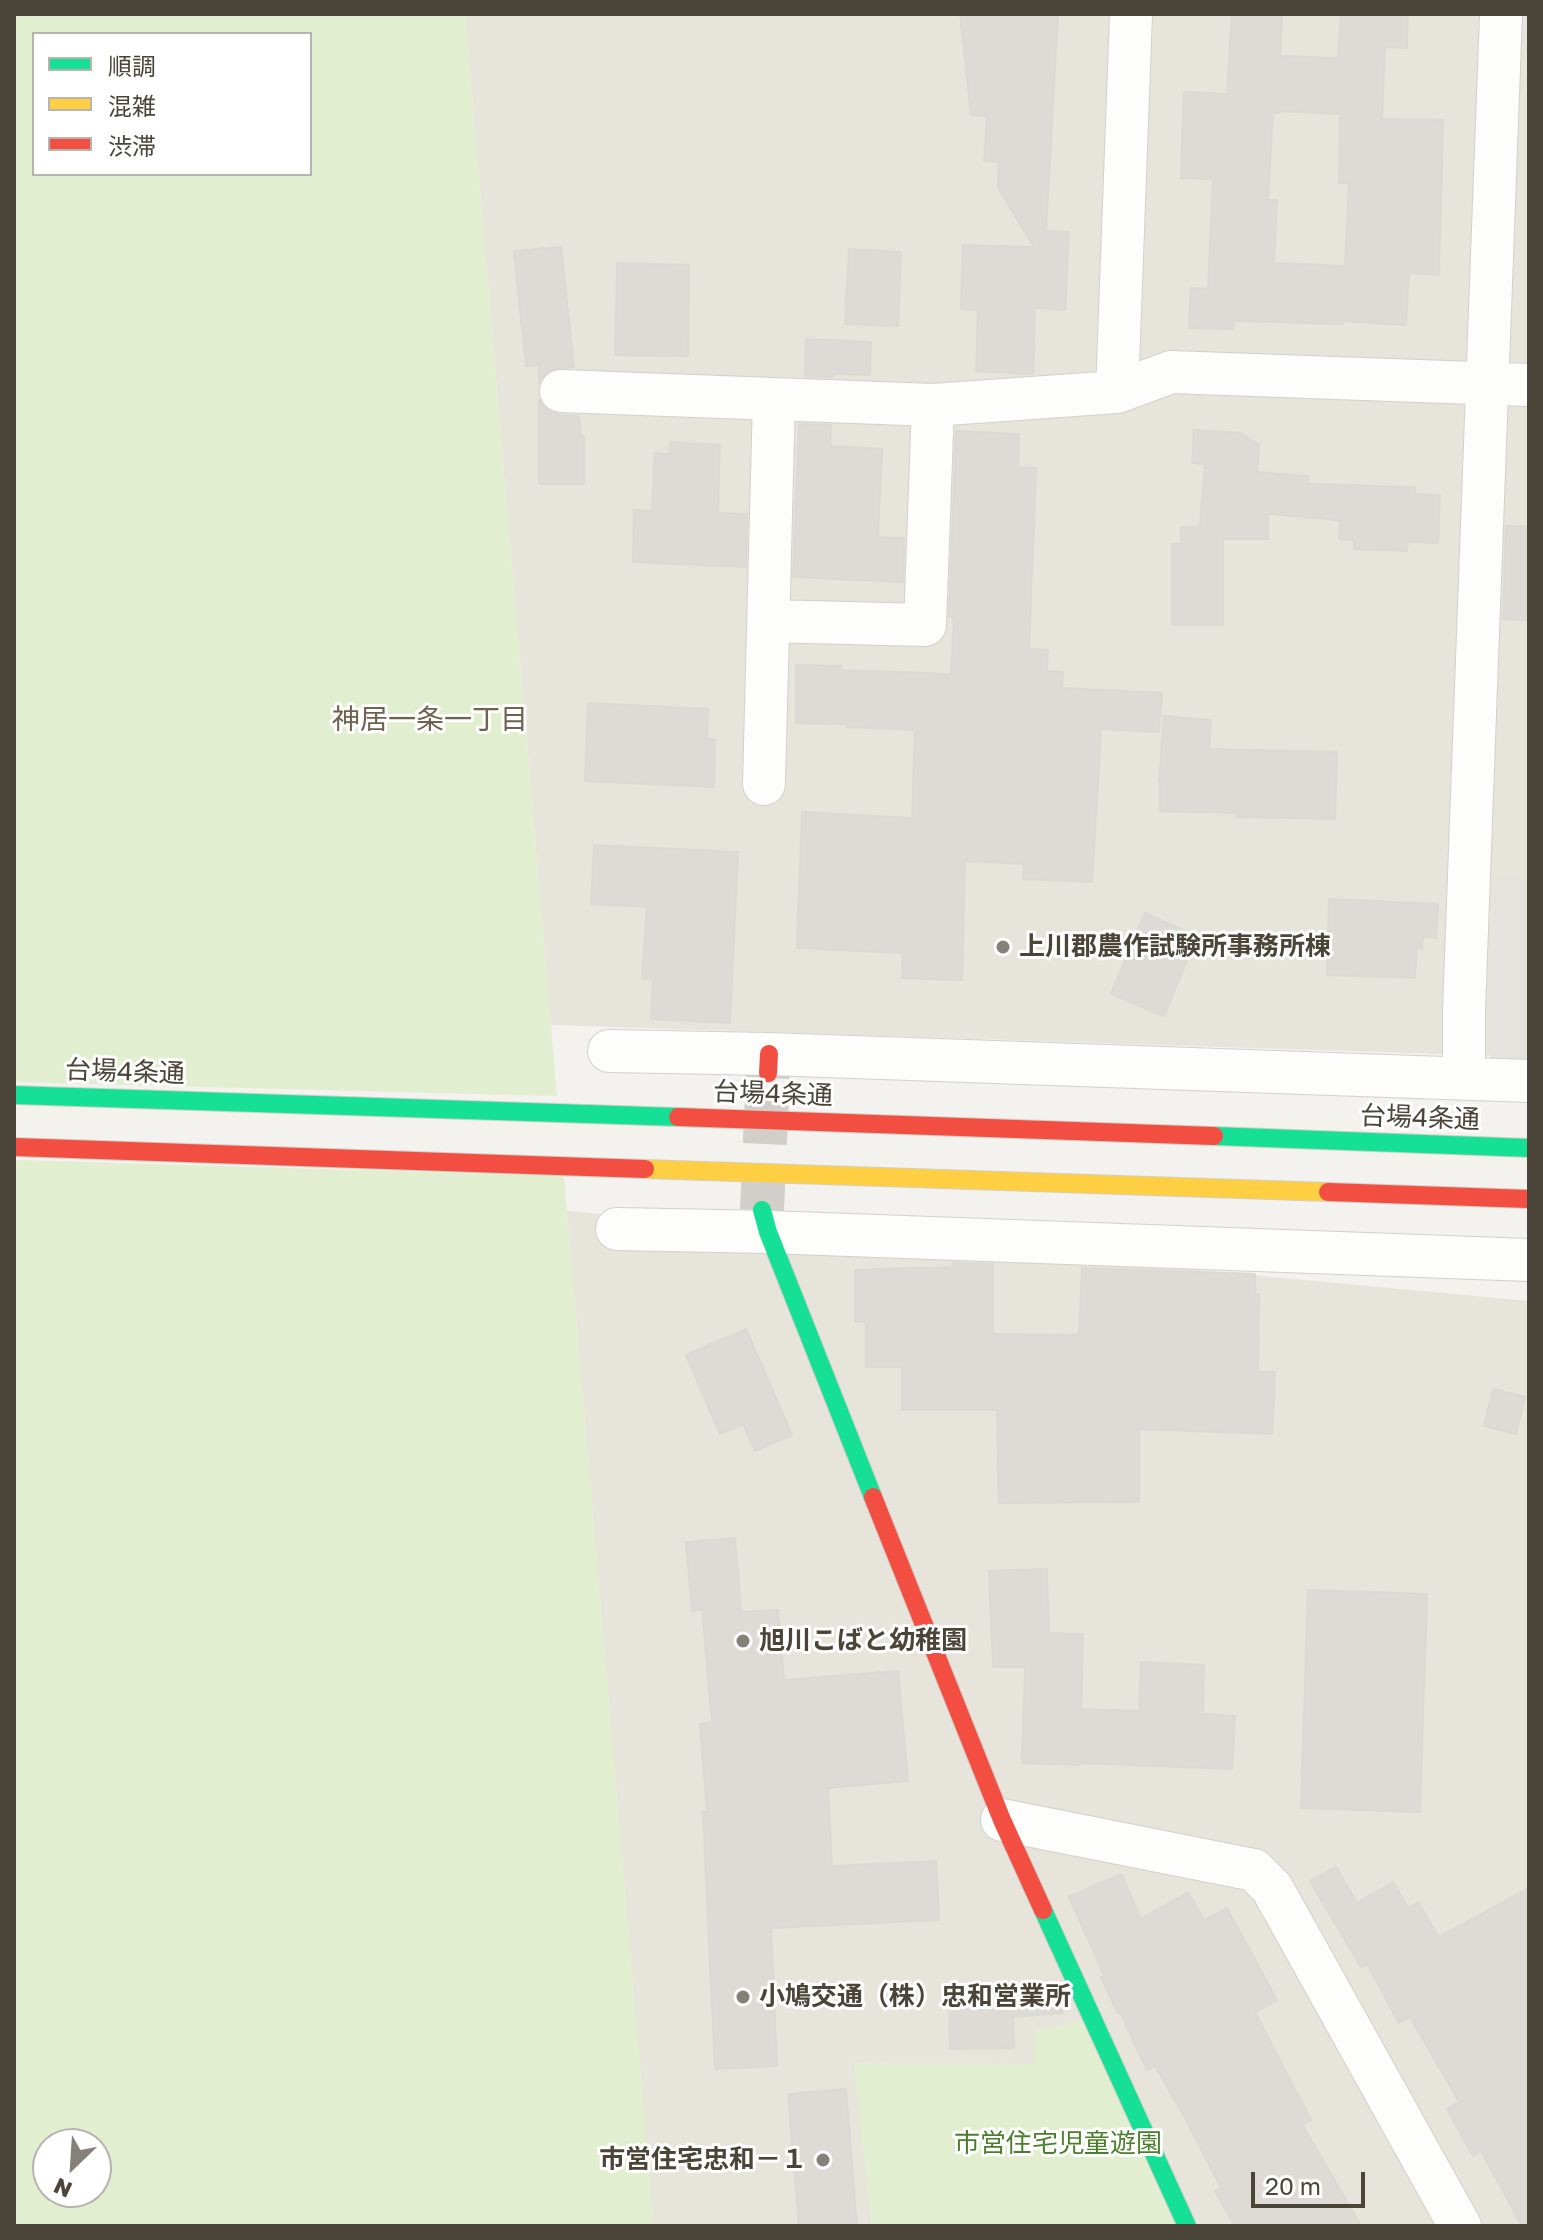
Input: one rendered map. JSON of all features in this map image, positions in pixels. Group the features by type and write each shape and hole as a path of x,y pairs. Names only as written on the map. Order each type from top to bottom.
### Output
{"main road":[{"name":"台場4条通","path":"14,1095 1529,1148"},
{"path":"14,1147 1529,1199"},
{"path":"765,1221 1002,1820 1187,2226"}],"street":[{"path":"1117,392 1131,14"},
{"path":"1464,1078 1464,1010 1509,385 1501,14"},
{"path":"561,391 933,405 1117,392 1171,372 1509,385"},
{"path":"764,784 774,399"},
{"path":"769,621 925,625 933,405"},
{"path":"609,1051 768,1064 1529,1081"},
{"path":"617,1229 765,1221 1529,1260"},
{"path":"1002,1820 1254,1870 1272,1888 1460,2226"}],"shaded area":[{"path":"465,14 1529,14 1529,1057 551,1025"},
{"path":"1495,876 1529,878 1529,1064 1491,1063"},
{"path":"567,1211 1529,1301 1529,2226 653,2226"}],"green space":[{"path":"14,14 465,14 557,1096 14,1082"},
{"path":"14,1160 564,1176 654,2226 14,2226"},
{"name":"市営住宅児童遊園","path":"1091,2018 1187,2226 871,2226 854,2063 1034,2064 1035,2031"}],"building":[{"path":"960,14 1058,14 1046,231 1069,232 1065,310 1035,308 1033,374 976,371 978,310 961,309 963,245 1034,247 998,188 999,162 984,161 987,116 971,115"},
{"path":"1232,14 1282,14 1280,56 1338,58 1341,14 1408,14 1407,48 1385,47 1382,119 1443,120 1439,275 1409,273 1406,325 1343,321 1343,324 1234,321 1233,329 1189,328 1191,288 1208,289 1213,179 1181,178 1184,92 1227,94","holes":["1273,113 1340,114 1339,183 1349,183 1345,266 1274,263 1277,200 1268,200"]},
{"path":"561,247 574,367 551,370 539,383 539,365 526,366 514,251"},
{"path":"849,249 901,252 898,326 845,324"},
{"path":"617,263 689,265 688,356 615,355"},
{"path":"806,339 871,342 870,375 805,376"},
{"path":"539,400 549,412 579,416 581,437 584,436 584,484 539,484"},
{"path":"799,424 831,425 830,446 882,449 878,537 904,538 903,582 793,577"},
{"path":"1194,430 1241,433 1259,445 1257,472 1308,476 1308,484 1415,487 1415,494 1440,495 1438,543 1408,542 1407,551 1354,549 1354,540 1339,539 1340,520 1268,514 1268,539 1223,539 1223,625 1172,625 1172,544 1181,544 1181,527 1200,527 1205,464 1192,463"},
{"path":"956,431 1019,434 1018,467 1036,468 1029,649 1048,650 1047,671 1063,672 1062,688 1162,693 1159,732 1101,729 1092,882 1023,879 1024,864 965,861 962,980 902,978 903,953 797,948 802,812 912,818 915,730 796,723 796,665 951,674 954,617 949,617"},
{"path":"670,442 720,445 718,513 747,514 746,567 633,562 634,510 652,511 655,453 669,454"},
{"path":"1506,526 1529,526 1529,620 1503,619"},
{"path":"588,703 708,709 707,739 715,740 714,787 585,781"},
{"path":"1164,716 1211,720 1209,749 1337,752 1335,819 1236,817 1236,813 1160,811"},
{"path":"594,845 738,852 730,1023 651,1019 653,979 642,979 647,907 591,904"},
{"path":"1329,899 1438,904 1436,938 1423,937 1422,949 1417,948 1415,978 1327,975"},
{"path":"1145,913 1197,936 1164,1016 1111,994"},
{"path":"952,1263 993,1264 993,1334 1079,1335 1082,1268 1255,1274 1255,1294 1259,1294 1258,1372 1275,1372 1272,1434 1139,1429 1139,1502 999,1503 997,1410 902,1410 902,1367 866,1367 866,1322 855,1322 855,1270 952,1267"},
{"path":"746,1329 792,1435 755,1451 743,1424 720,1434 686,1355"},
{"path":"1493,1389 1525,1397 1516,1434 1484,1426"},
{"path":"735,1538 741,1612 778,1610 784,1680 898,1671 908,1781 828,1788 832,1866 936,1861 939,1920 771,1928 777,2066 715,2069 703,1812 707,1812 700,1724 712,1722 702,1610 692,1611 686,1542"},
{"path":"1047,1569 1049,1633 1083,1634 1081,1709 1139,1711 1141,1662 1204,1665 1203,1714 1235,1716 1232,1769 1022,1763 1025,1667 993,1667 989,1571"},
{"path":"1308,1590 1427,1594 1420,1812 1301,1808"},
{"path":"1336,1867 1357,1903 1393,1882 1408,1908 1418,1902 1439,1937 1529,1888 1529,2226 1522,2226 1481,2151 1473,2156 1447,2109 1459,2102 1410,2017 1399,2023 1367,1964 1361,1967 1310,1881"},
{"path":"1121,1874 1141,1919 1188,1892 1204,1920 1227,1908 1277,2000 1255,2012 1311,2120 1302,2124 1361,2226 1235,2226 1215,2191 1221,2188 1185,2118 1155,2066 1147,2070 1120,2012 1118,2014 1069,1897"},
{"path":"1048,1981 1063,2013 1013,2017 1014,2048 950,2049 949,1997 990,1996 990,1989 1019,1989 1018,1984"},
{"name":"市営住宅忠和－１","path":"846,2089 857,2226 799,2226 788,2094"}],"tunnel":[{"path":"762,1210 768,1073"}],"traffic: fast":[{"path":"14,1095 678,1117"},
{"path":"1214,1136 1529,1148"},
{"path":"762,1210 873,1497"},
{"path":"1043,1910 1187,2226"}],"traffic: slow":[{"path":"645,1169 1328,1192"}],"traffic: jam":[{"path":"768,1073 769,1054"},
{"path":"678,1117 1214,1136"},
{"path":"14,1147 645,1169"},
{"path":"1328,1192 1529,1199"},
{"path":"873,1497 1002,1820 1043,1910"}],"place":[{"name":"上川郡農作試験所事務所棟","path":"1003,947"},
{"name":"旭川こばと幼稚園","path":"743,1641"},
{"name":"小鳩交通（株）忠和営業所","path":"743,1997"},
{"name":"市営住宅忠和－１","path":"823,2160"}],"district":[{"name":"神居一条一丁目","path":"430,720"}]}
